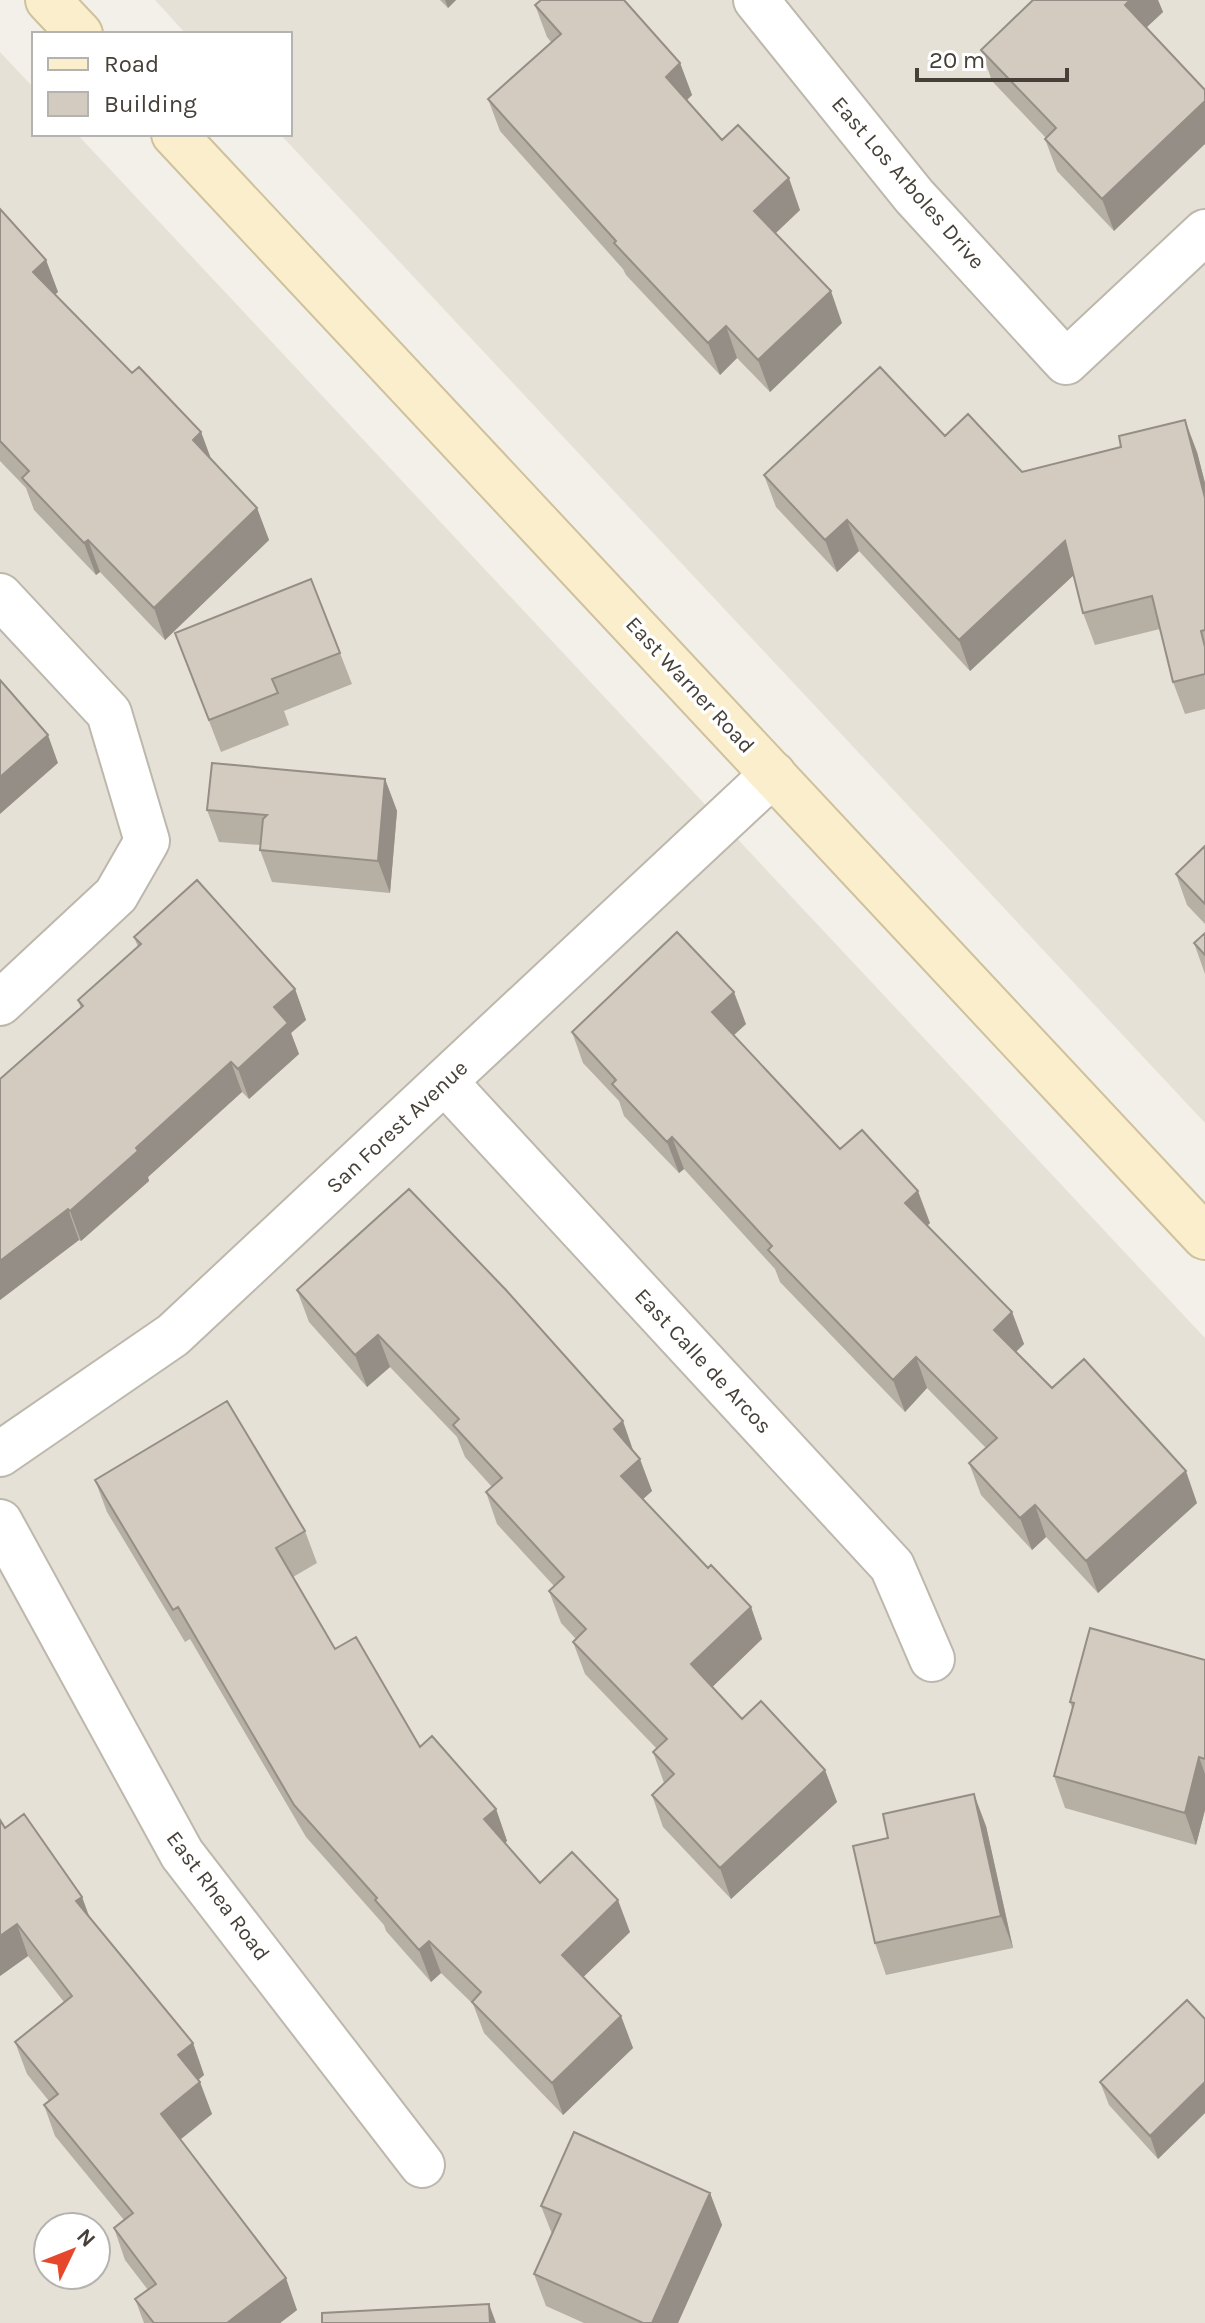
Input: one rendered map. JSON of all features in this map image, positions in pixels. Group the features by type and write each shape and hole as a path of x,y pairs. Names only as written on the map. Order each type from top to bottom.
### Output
{"main road":[{"path":"48,0 78,32"},
{"name":"East Warner Road","path":"176,136 1205,1237"}],"street":[{"name":"East Los Arboles Drive","path":"756,0 914,196 1066,362 1205,232"},
{"path":"0,596 109,713 147,841 116,895 0,1003"},
{"name":"San Forest Avenue","path":"0,1454 173,1335 773,774"},
{"name":"East Calle de Arcos","path":"445,1082 892,1566 932,1659"},
{"name":"East Rhea Road","path":"0,1522 182,1854 422,2165"}],"shaded area":[{"path":"155,0 1205,0 1205,1123 282,136 292,136 292,32 184,32"},
{"path":"0,52 32,86 32,136 79,136 1205,1338 1205,2323 0,2323"}],"building":[{"path":"541,0 624,0 680,63 666,77 722,140 738,125 789,178 754,211 831,291 758,360 726,326 708,343 614,243 616,241 488,99 561,34 535,5"},
{"path":"1033,0 1130,0 1125,5 1205,90 1205,101 1102,199 1045,139 1056,128 981,50"},
{"path":"0,209 46,260 33,272 132,373 139,367 201,432 193,440 257,508 154,608 88,540 84,543 22,478 29,471 0,441"},
{"path":"880,367 945,436 968,414 1022,472 1121,447 1119,436 1185,420 1205,498 1205,630 1201,631 1205,647 1205,674 1173,682 1152,596 1083,613 1065,541 959,640 847,520 825,540 764,475"},
{"path":"311,579 340,653 272,679 278,693 209,720 175,633"},
{"path":"0,680 48,735 0,777"},
{"path":"212,763 385,779 378,861 260,850 263,819 267,815 207,810"},
{"path":"1205,846 1205,904 1176,874"},
{"path":"197,880 295,989 274,1007 288,1023 238,1069 231,1062 70,1211 68,1209 0,1261 0,1079 83,1006 78,1000 141,944 134,937"},
{"path":"677,932 734,992 712,1012 840,1149 862,1130 918,1191 905,1203 1012,1312 994,1330 1052,1388 1084,1359 1186,1471 1086,1561 1035,1505 1020,1518 969,1463 997,1438 916,1357 893,1380 768,1250 772,1246 672,1137 667,1142 612,1084 616,1080 572,1032"},
{"path":"1205,933 1205,955 1194,943"},
{"path":"409,1189 506,1290 623,1421 614,1429 640,1459 621,1476 708,1568 711,1565 751,1607 691,1664 742,1719 761,1701 825,1770 720,1868 652,1795 674,1774 653,1752 667,1739 573,1642 586,1629 549,1591 564,1577 486,1492 502,1478 453,1425 459,1419 378,1335 355,1355 297,1290"},
{"path":"227,1401 305,1531 276,1548 335,1649 356,1637 420,1747 432,1736 496,1809 484,1819 540,1883 572,1852 618,1900 562,1955 621,2016 552,2083 472,2002 481,1992 429,1941 419,1950 294,1805 178,1607 173,1610 95,1480"},
{"path":"1090,1628 1205,1660 1205,1759 1199,1757 1185,1813 1054,1776"},
{"path":"974,1794 1001,1916 875,1943 853,1846 888,1838 883,1814"},
{"path":"24,1814 82,1897 76,1901 193,2043 178,2055 200,2082 161,2114 286,2278 227,2323 154,2323 135,2299 156,2284 114,2228 133,2213 44,2105 58,2094 15,2042 72,1996 17,1924 0,1936 0,1820 5,1828"},
{"path":"1187,2000 1205,2019 1205,2082 1150,2136 1100,2082"},
{"path":"574,2132 710,2193 652,2323 643,2323 534,2274 561,2214 541,2206"},
{"path":"489,2304 490,2323 322,2323 322,2313"}]}
